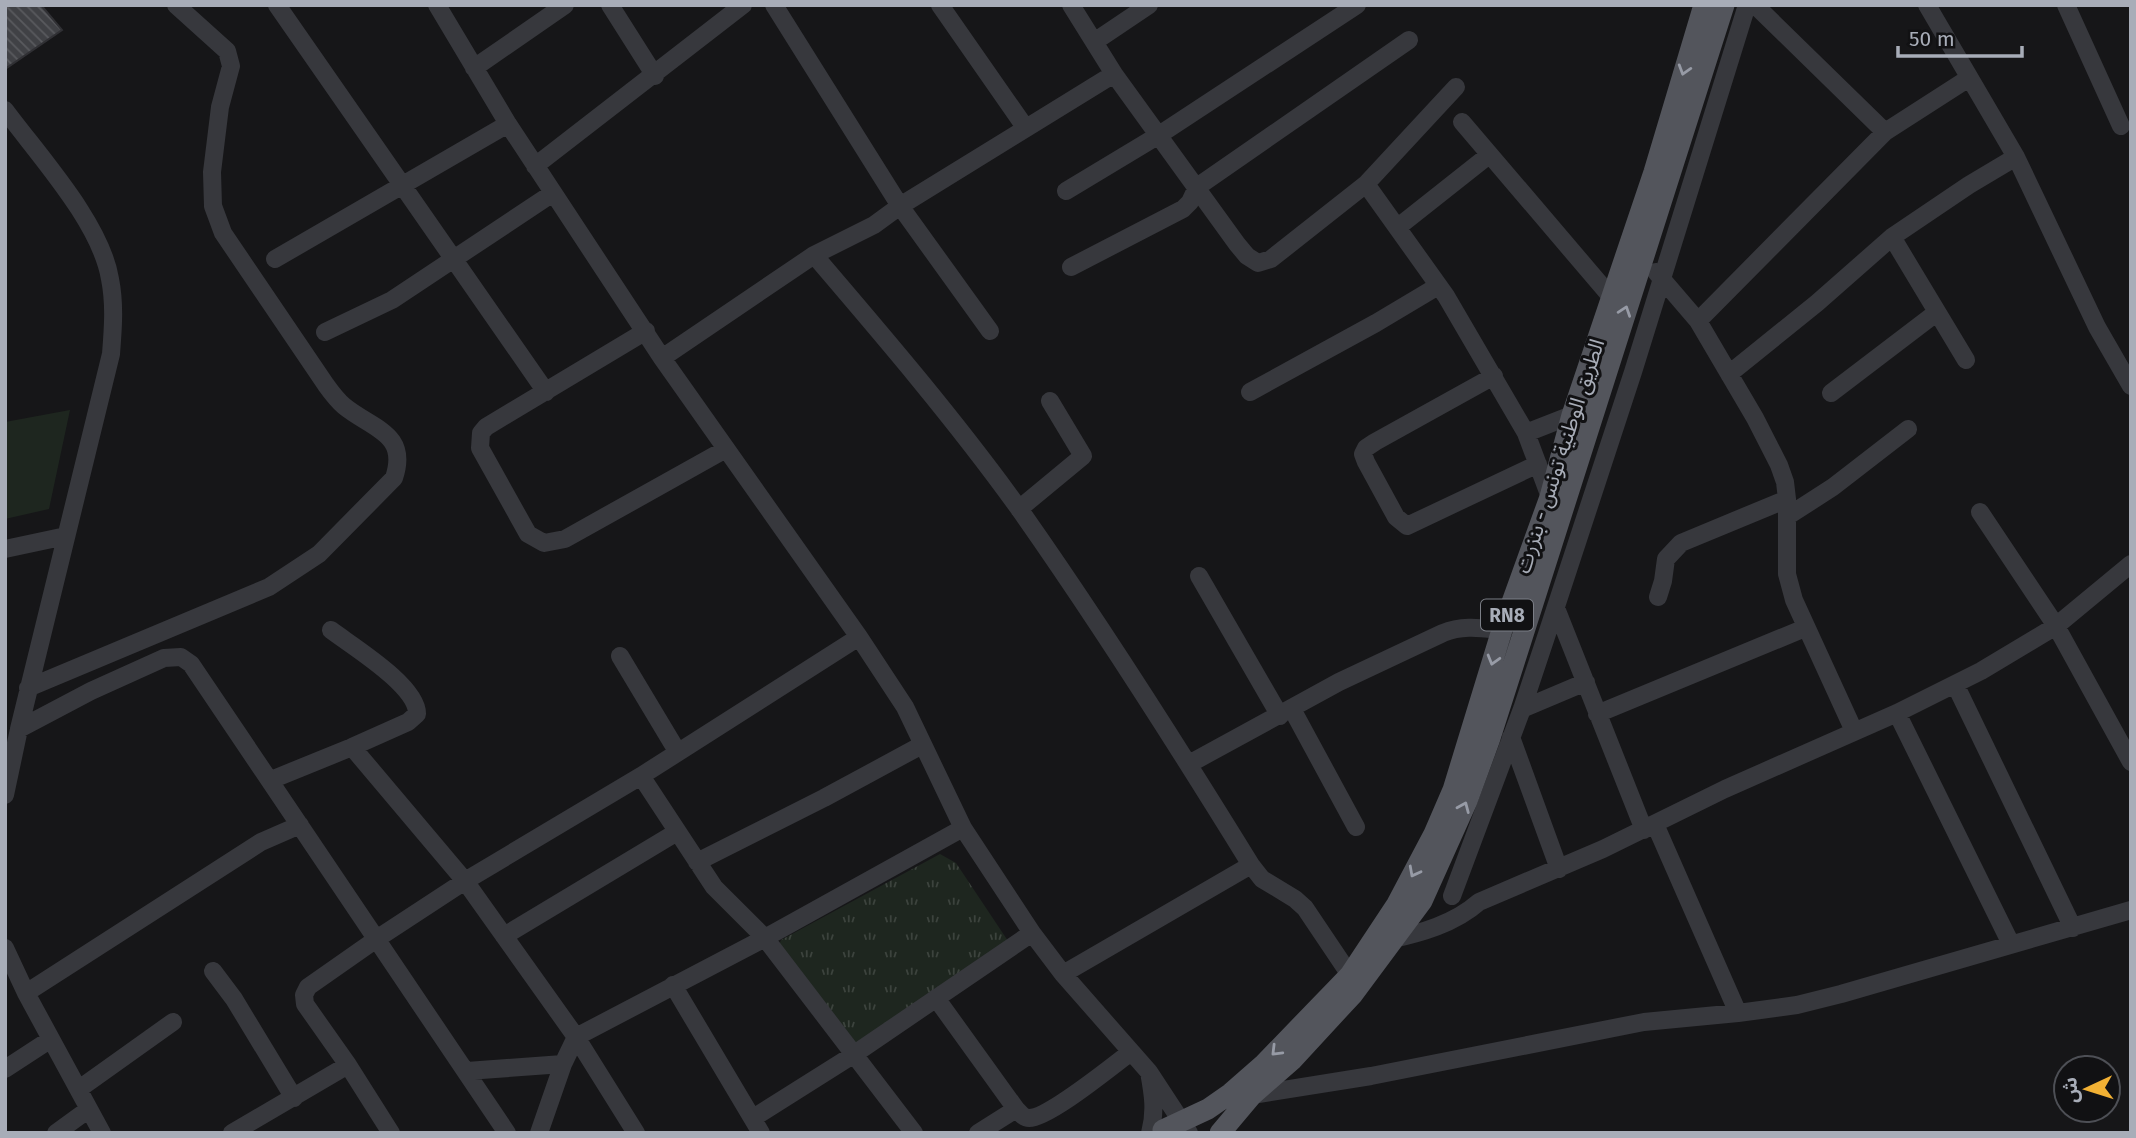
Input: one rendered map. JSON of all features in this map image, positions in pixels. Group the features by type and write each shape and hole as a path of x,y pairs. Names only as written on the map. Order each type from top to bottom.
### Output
{"main road":[{"name":"الطريق الوطنية تونس - بنزرت","path":"1220,1133 1252,1096 1292,1060 1345,1003 1396,938 1422,901 1467,801 1489,741 1598,366 1612,298 1704,5"},
{"name":"الطريق الوطنية تونس - بنزرت","path":"1169,1131 1208,1110 1231,1093 1263,1065 1350,975 1397,904 1434,834 1452,790 1502,629 1550,497 1572,415 1598,366 1643,259 1724,5"}],"street":[{"path":"29,688 269,587 318,554 394,478 399,463 395,444 388,436 342,404 326,384 223,233 213,206 212,172 220,107 231,66 227,51 176,5"},
{"path":"278,5 546,392"},
{"path":"437,5 508,124 662,358 859,637 905,708 963,828 1032,933 1063,974 1149,1072 1169,1131"},
{"path":"474,68 565,5"},
{"path":"610,5 655,76"},
{"path":"535,166 655,76 743,5"},
{"path":"774,5 900,206 989,331"},
{"path":"940,5 1025,127"},
{"path":"1071,5 1114,74 1247,256 1258,263 1271,259 1366,184 1456,87"},
{"path":"1094,42 1149,5"},
{"path":"1066,191 1159,135 1357,5"},
{"path":"1452,896 1522,709 1556,608 1747,5"},
{"path":"1755,5 1885,132"},
{"path":"1927,5 2016,157 2097,327 2131,386"},
{"path":"2066,5 2121,125"},
{"path":"1071,267 1173,216 1190,202 1197,187 1409,40"},
{"path":"662,358 814,255 874,225 1025,127 1114,74"},
{"path":"1698,321 1885,132 1969,78"},
{"path":"5,110 82,213 100,243 110,276 114,310 111,354 5,795"},
{"path":"1462,122 1612,298"},
{"path":"275,259 508,124"},
{"path":"1398,227 1489,155"},
{"path":"1729,374 1818,303 1892,237 2016,157"},
{"path":"1366,184 1438,286 1494,376 1526,433 1550,497"},
{"path":"325,332 392,300 553,193"},
{"path":"1892,237 1966,360"},
{"path":"814,255 920,379 1019,509 1189,764 1251,865 1262,879 1305,908 1350,975"},
{"path":"1643,259 1698,321 1779,465 1785,482 1788,508 1787,574 1794,600 1854,731"},
{"path":"1250,392 1438,286"},
{"path":"1831,393 1936,313"},
{"path":"646,331 486,427 481,433 480,448 528,534 544,543 565,539 726,449"},
{"path":"1494,376 1366,448 1363,454 1366,462 1396,517 1407,526 1538,464"},
{"path":"1019,509 1083,456 1050,401"},
{"path":"1526,433 1572,415"},
{"path":"1658,597 1666,559 1681,543 1788,508 1833,487 1908,429"},
{"path":"1980,512 2056,626 2131,762"},
{"path":"5,549 66,536"},
{"path":"1372,943 1436,927 1463,915 1479,902 1559,869 1725,789 1897,713 1999,661 2056,626 2131,564"},
{"path":"1199,576 1356,827"},
{"path":"1556,608 1597,714 1738,1013"},
{"path":"1189,764 1339,682 1455,628 1502,629"},
{"path":"1597,714 1805,628"},
{"path":"271,780 352,747 414,718 417,714 410,695 395,679 331,630"},
{"path":"391,1133 305,1004 303,995 308,987 465,881 641,776 859,637"},
{"path":"620,656 677,751"},
{"path":"19,729 91,691 164,659 181,657 191,664 507,1133"},
{"path":"1522,709 1586,682"},
{"path":"1955,684 2073,928"},
{"path":"1897,713 2011,944"},
{"path":"1511,737 1559,869"},
{"path":"697,862 922,745"},
{"path":"352,747 465,881 576,1037 636,1133"},
{"path":"641,776 714,887 765,938 915,1133"},
{"path":"26,993 261,842 300,825"},
{"path":"539,1133 563,1064 576,1037 765,938 963,828"},
{"path":"504,936 677,832"},
{"path":"1063,974 1251,865"},
{"path":"1397,904 1452,896 1479,902"},
{"path":"1252,1096 1371,1076 1644,1022 1797,1004 1830,997 2131,910"},
{"path":"673,985 757,1126 853,1055 1032,933"},
{"path":"8,959 102,1133"},
{"path":"213,971 234,999 294,1098"},
{"path":"936,998 1016,1109 1023,1116 1030,1118 1042,1115 1131,1052"},
{"path":"79,1089 173,1022"},
{"path":"5,1069 51,1039"},
{"path":"467,1071 563,1064"},
{"path":"232,1133 348,1065"},
{"path":"1149,1072 1154,1117 1169,1131"},
{"path":"56,1133 89,1109"},
{"path":"978,1133 1016,1109"}],"green space":[{"path":"70,410 49,509 5,519 5,422"},
{"path":"940,854 956,863 1012,947 853,1047 778,948 781,940"}],"building":[{"path":"5,5 41,5 62,30 5,69"}]}
